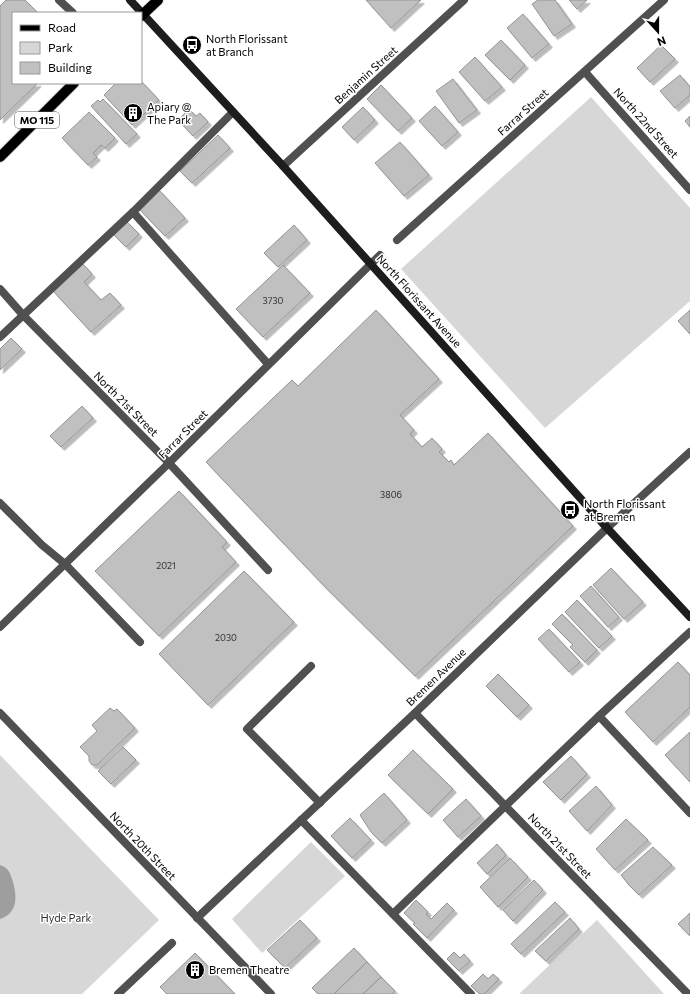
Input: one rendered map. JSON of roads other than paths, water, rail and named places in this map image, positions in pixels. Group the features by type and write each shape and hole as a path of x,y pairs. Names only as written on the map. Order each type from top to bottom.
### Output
{"main road":[{"name":"North Florissant Avenue","path":"130,0 140,12"},
{"path":"142,15 158,0"},
{"name":"North Florissant Avenue","path":"142,15 283,166 607,528 690,618"},
{"name":"MO 115","path":"0,157 73,84"}],"street":[{"path":"59,0 72,12"},
{"name":"Benjamin Street","path":"283,166 464,0"},
{"name":"Farrar Street","path":"397,240 664,0"},
{"name":"North 22nd Street","path":"585,72 690,190"},
{"path":"0,337 133,212 233,112"},
{"path":"133,212 268,364"},
{"name":"Farrar Street","path":"0,627 380,255"},
{"name":"North 21st Street","path":"0,289 23,315 169,463 268,570"},
{"name":"Bremen Avenue","path":"197,918 415,713 607,528 690,452"},
{"path":"0,503 42,545 65,564 140,642"},
{"path":"393,914 599,716 690,632"},
{"path":"311,666 247,729 320,802"},
{"name":"North 20th Street","path":"0,713 271,994"},
{"name":"North 21st Street","path":"415,713 688,994"},
{"path":"599,716 690,813"},
{"path":"301,820 471,994"},
{"path":"118,994 172,943"}],"place":[{"name":"North Florissant at Branch","path":"192,45"},
{"name":"Apiary @ The Park","path":"133,113"},
{"name":"North Florissant at Bremen","path":"570,510"},
{"name":"Bremen Theatre","path":"195,970"}],"park label":[{"name":"Hyde Park","path":"66,918"}]}
